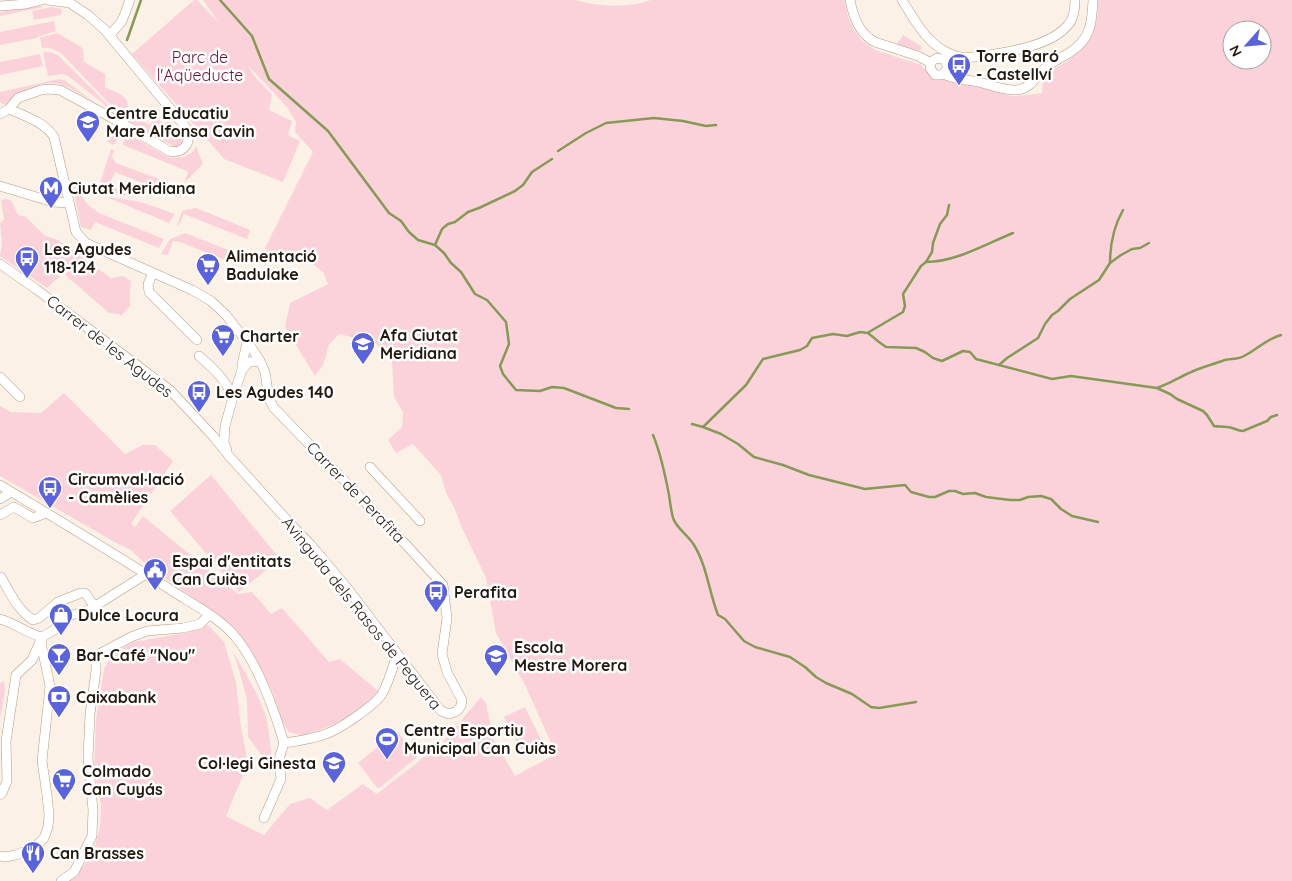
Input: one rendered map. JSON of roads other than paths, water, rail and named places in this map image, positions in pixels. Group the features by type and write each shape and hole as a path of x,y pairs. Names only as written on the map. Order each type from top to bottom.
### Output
{"street":[{"path":"0,6 26,4 42,0"},
{"path":"0,114 9,109 18,98 41,90 54,89 60,90 116,120 169,151 173,152 185,148 189,141 188,130 110,35 88,15 70,3 48,0"},
{"path":"110,35 122,21 130,0"},
{"path":"850,0 855,20 868,39 922,57 931,63"},
{"path":"902,0 924,34 934,43 948,65"},
{"path":"1075,0 1073,15 1069,24 1055,36 1023,48 971,58 948,65 938,75 933,73 930,68 932,60 942,59 948,65 972,81 994,87 1014,90 1022,89 1029,86 1044,69 1082,42 1091,25 1093,0"},
{"path":"9,109 42,125 54,137 76,232 86,243 192,290 210,301 226,315 260,361"},
{"path":"0,186 53,202 69,203"},
{"name":"Carrer de les Agudes","path":"0,264 46,296 170,390 213,436"},
{"path":"153,273 148,284 149,292 197,340"},
{"path":"229,456 224,443 225,426 242,370 246,342"},
{"path":"199,356 221,376 233,397"},
{"path":"242,370 249,362 260,361"},
{"name":"Carrer de Perafita","path":"260,361 265,372 269,399 274,408 443,584 447,618 446,625"},
{"path":"0,377 20,397"},
{"path":"213,436 218,434 225,426"},
{"name":"Avinguda dels Rasos de Peguera","path":"213,436 317,552 348,589 441,711 449,714 455,713 461,706 462,700 444,664 442,654 446,625"},
{"name":"Carrer de Perafita","path":"370,467 420,521"},
{"path":"0,485 146,574 226,626 238,640 263,684 284,743 279,759 281,779 264,818"},
{"path":"0,499 11,492"},
{"path":"0,515 14,507 33,518 46,513"},
{"path":"0,619 34,635 42,636 54,630 64,620 94,606 146,574"},
{"path":"1,577 18,606 33,620 40,618 58,602 81,593 86,594 94,606"},
{"path":"61,881 74,872 92,836 93,810 88,758 90,714 96,658 101,653 131,637 147,631 182,628 200,624 209,615"},
{"path":"0,795 7,781 6,741 16,675 32,660 42,636"},
{"path":"0,856 16,855 35,847 44,838 48,827 49,814 42,762 50,686 42,648 42,636"},
{"path":"284,743 304,740 328,733 366,710 382,694 397,654"}],"waterway":[{"path":"127,40 141,0"},
{"path":"220,0 252,36 269,79 328,131 389,213 401,221 418,240 435,245 444,253 461,272 475,294 487,300 506,322 509,344 500,366 503,374 516,390 540,391 552,387 564,388 616,408 629,409"},
{"path":"558,151 606,123 654,118 706,126 716,125"},
{"path":"435,245 442,229 448,224 455,222 468,212 515,191 523,185 532,172 552,159"},
{"path":"869,332 903,312 905,306 903,294 932,252 933,243 940,224 947,215 949,205"},
{"path":"1110,263 1113,236 1123,210"},
{"path":"926,262 960,256 1013,233"},
{"path":"999,365 1038,338 1052,315 1070,299 1099,280 1110,263 1132,249 1140,248 1149,243"},
{"path":"703,427 746,385 763,359 800,350 807,346 812,338 833,334 847,336 860,332 868,333 886,347 916,348 942,361 963,351 970,352 976,359 1052,379 1071,376 1157,388 1203,411 1214,426 1229,427 1243,431 1277,415"},
{"path":"1157,388 1201,368 1225,360 1242,357 1281,335"},
{"path":"692,424 721,434 738,444 754,457 809,475 865,489 905,485 911,492 929,497 935,497 949,491 963,494 975,493 986,497 1010,500 1041,496 1051,499 1072,516 1098,522"},
{"path":"653,435 662,464 673,518 692,541 698,553 718,615 725,619 744,641 755,647 790,657 816,677 852,694 871,707 879,708 916,702"}],"place":[{"name":"Torre Baró - Castellví","path":"959,86"},
{"name":"Centre Educatiu Mare Alfonsa Cavin","path":"88,143"},
{"name":"Ciutat Meridiana","path":"51,209"},
{"name":"Les Agudes 118-124","path":"27,279"},
{"name":"Alimentació Badulake","path":"208,286"},
{"name":"Charter","path":"223,357"},
{"name":"Afa Ciutat Meridiana","path":"363,365"},
{"name":"Les Agudes 140","path":"199,413"},
{"name":"Circumval·lació - Camèlies","path":"50,509"},
{"name":"Espai d'entitats Can Cuiàs","path":"155,591"},
{"name":"Perafita","path":"436,613"},
{"name":"Dulce Locura","path":"61,636"},
{"name":"Bar-Café \"Nou\"","path":"59,676"},
{"name":"Escola Mestre Morera","path":"496,677"},
{"name":"Caixabank","path":"59,718"},
{"name":"Centre Esportiu Municipal Can Cuiàs","path":"387,760"},
{"name":"Col·legi Ginesta","path":"334,784"},
{"name":"Colmado Can Cuyás","path":"64,801"},
{"name":"Can Brasses","path":"33,874"}],"park label":[{"name":"Parc de l'Aqüeducte","path":"200,66"}]}
